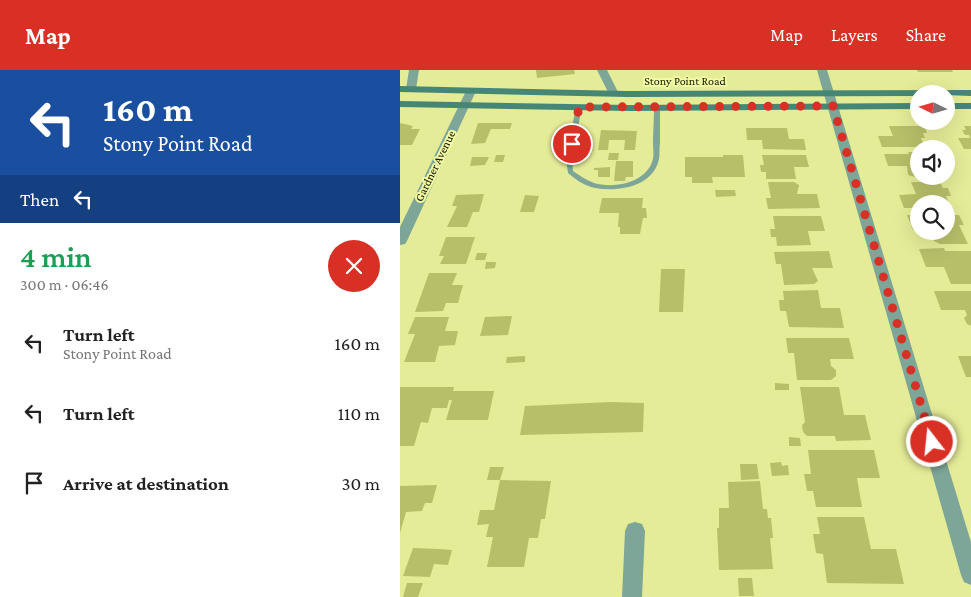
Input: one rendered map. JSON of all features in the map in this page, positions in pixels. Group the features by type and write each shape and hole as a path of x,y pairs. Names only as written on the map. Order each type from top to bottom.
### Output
{"main road":[{"name":"Stony Point Road","path":"405,89 831,100 910,105"},
{"name":"Stony Point Road","path":"400,104 657,108 971,93"},
{"path":"955,106 971,106"}],"street":[{"path":"405,89 414,70"},
{"path":"602,70 614,94"},
{"path":"822,70 971,575"},
{"name":"Gardner Avenue","path":"400,241 404,221 471,91"},
{"path":"632,597 635,531"}],"lane":[{"path":"579,107 569,158 570,172 588,183 617,187 637,184 644,180 654,167 656,160 657,108"}],"building":[{"path":"536,70 574,70 575,74 537,78"},
{"path":"917,70 952,70 953,72 918,72"},
{"path":"400,123 413,126 411,129 420,129 412,145 400,145"},
{"path":"478,123 512,123 510,129 491,129 485,143 471,144"},
{"path":"889,126 910,126 910,130 926,130 927,133 923,133 925,138 921,138 922,140 910,140 910,147 882,147 878,136 893,136"},
{"path":"964,126 971,126 971,149 964,149 958,138 970,138 962,130 966,130"},
{"path":"746,128 787,128 789,139 804,139 806,150 763,149 762,140 747,140"},
{"path":"601,130 637,131 635,150 624,150 625,140 609,140 608,150 598,150"},
{"path":"908,152 910,152 910,176 908,175 907,166 888,166 884,154 909,154"},
{"path":"609,153 619,153 618,160 608,160"},
{"path":"496,155 505,155 503,162 494,162"},
{"path":"723,155 743,155 745,177 712,177 713,183 692,183 692,177 685,177 685,157 723,157"},
{"path":"762,155 806,155 809,167 794,167 796,179 766,179 766,172 761,172 760,165 764,165"},
{"path":"472,157 489,157 485,165 470,166"},
{"path":"616,161 633,161 633,177 626,177 625,181 614,181"},
{"path":"610,167 610,177 598,177 598,170 594,170 594,168"},
{"path":"768,182 794,182 799,185 797,194 817,194 820,208 768,209 766,198 771,198"},
{"path":"912,185 942,185 943,188 948,188 951,195 910,195 910,208 904,208 899,195 916,194"},
{"path":"715,190 735,190 736,196 716,197"},
{"path":"484,194 479,212 473,212 467,227 447,227 457,206 452,206 456,195"},
{"path":"525,195 539,196 534,212 520,212"},
{"path":"602,198 643,198 642,208 646,208 647,218 643,218 640,234 620,234 620,227 618,227 619,213 599,213"},
{"path":"955,215 959,215 964,225 959,225 968,244 940,244 934,241 955,240"},
{"path":"773,216 821,216 825,231 808,231 811,245 777,246 776,237 771,237 770,229 775,229"},
{"path":"446,237 475,237 466,264 440,264 444,256 439,256"},
{"path":"944,248 945,251 971,251 971,284 951,284 944,267 926,267 919,249"},
{"path":"829,251 833,268 812,268 818,281 814,284 784,285 781,264 776,264 774,252"},
{"path":"477,253 487,253 485,260 475,260"},
{"path":"486,262 496,262 495,268 485,269"},
{"path":"661,269 685,269 683,312 659,312"},
{"path":"429,273 457,273 452,285 463,285 458,303 446,303 443,311 415,312"},
{"path":"818,290 821,308 840,308 844,328 789,327 786,311 780,311 779,300 784,300 783,291"},
{"path":"934,291 971,291 971,326 967,324 964,318 967,315 965,310 941,310"},
{"path":"512,316 508,335 480,336 485,317"},
{"path":"415,317 449,317 445,331 458,331 455,345 439,346 435,362 404,362 415,334 408,334"},
{"path":"786,338 849,338 854,359 830,359 831,366 836,370 836,376 831,380 797,380 794,353 788,353"},
{"path":"525,356 525,362 506,363 507,357"},
{"path":"958,356 971,356 971,377 966,377"},
{"path":"775,383 789,384 789,390 775,390"},
{"path":"400,387 454,387 453,391 494,391 488,420 446,420 452,400 449,400 447,408 432,408 428,423 421,422 414,446 400,446"},
{"path":"800,387 839,387 844,415 865,415 871,440 836,441 835,436 807,436 803,432 802,425 805,422"},
{"path":"611,402 644,403 643,432 520,435 525,406"},
{"path":"789,437 800,438 801,446 789,446"},
{"path":"808,450 874,450 880,478 857,478 862,507 816,507 813,491 807,491 804,474 811,474"},
{"path":"781,462 782,466 788,465 789,475 772,476 770,463"},
{"path":"740,464 757,464 759,479 741,480"},
{"path":"490,467 504,467 500,480 487,480"},
{"path":"500,480 551,481 545,519 541,519 538,538 529,538 524,567 487,567 493,537 486,537 489,524 477,525 480,510 494,510"},
{"path":"760,481 763,509 767,509 768,518 771,518 773,538 770,538 773,569 719,570 717,528 719,528 719,508 729,508 728,482"},
{"path":"437,485 432,503 425,503 422,511 406,512 400,533 400,486"},
{"path":"817,517 864,517 871,549 896,549 904,584 827,583 823,554 816,553 813,534 820,534"},
{"path":"413,548 452,550 448,565 434,564 430,577 403,576"},
{"path":"738,578 752,578 754,596 739,596"},
{"path":"407,583 423,583 418,597 403,597"}],"route":[{"path":"572,144 579,107 833,106 932,442"}]}
